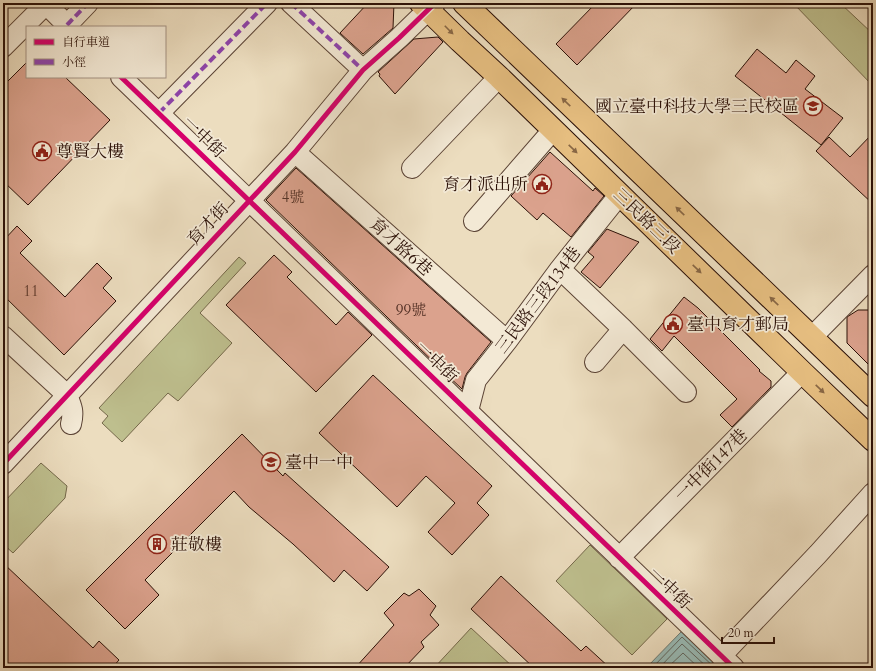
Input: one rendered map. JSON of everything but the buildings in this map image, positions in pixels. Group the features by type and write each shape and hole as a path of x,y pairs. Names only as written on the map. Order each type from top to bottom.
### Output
{"main road":[{"name":"三民路三段","path":"464,3 873,396"},
{"name":"三民路三段","path":"428,5 460,41 499,77 873,440"}],"street":[{"path":"3,47 45,4 68,26 88,3"},
{"path":"159,113 266,3"},
{"path":"292,3 363,70"},
{"name":"育才街","path":"3,464 295,152 363,70 399,38 428,5"},
{"path":"412,168 499,77"},
{"name":"一中街","path":"122,78 727,662"},
{"path":"474,221 553,130"},
{"name":"育才路6巷","path":"295,152 507,341"},
{"name":"三民路三段134巷","path":"468,411 476,380 560,269 620,194"},
{"path":"560,269 686,392"},
{"path":"812,337 873,275"},
{"path":"595,362 623,329"},
{"path":"3,336 67,396 72,407 73,416 71,424"},
{"name":"一中街147巷","path":"619,558 802,372"},
{"path":"727,662 818,554 873,493"}],"green space":[{"path":"793,3 840,3 873,34 873,86"},
{"path":"239,257 246,263 200,313 232,343 178,401 168,393 122,442 102,423 108,416 99,408"},
{"path":"41,463 67,486 65,498 13,553 3,544 3,503"},
{"path":"590,545 667,619 632,655 556,581"},
{"path":"471,628 514,668 434,668"}],"water":[{"path":"682,631 721,668 648,668 647,667"}],"marked path":[{"path":"67,25 88,3"},
{"path":"159,113 267,3"},
{"path":"291,3 363,70"}],"cycle path":[{"path":"3,464 295,152 363,70 435,3"},
{"path":"122,78 734,668"}],"place":[{"name":"國立臺中科技大學三民校區","path":"813,106"},
{"name":"尊賢大樓","path":"42,151"},
{"name":"育才派出所","path":"542,184"},
{"name":"臺中育才郵局","path":"673,324"},
{"name":"臺中一中","path":"271,462"},
{"name":"莊敬樓","path":"157,544"}]}
